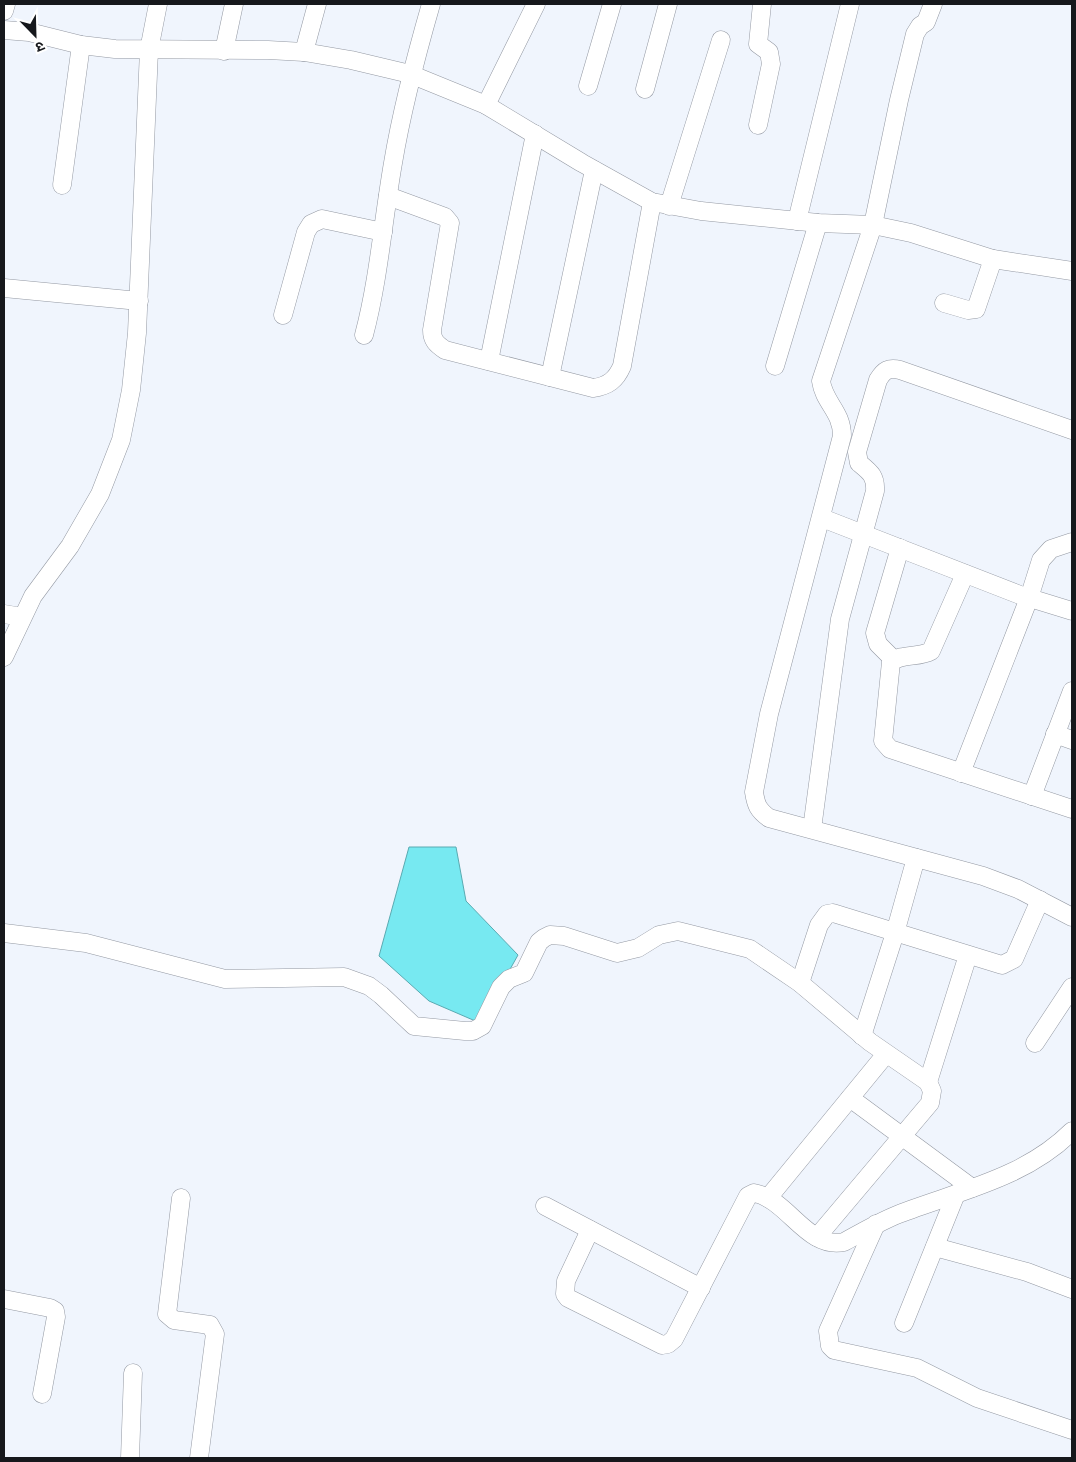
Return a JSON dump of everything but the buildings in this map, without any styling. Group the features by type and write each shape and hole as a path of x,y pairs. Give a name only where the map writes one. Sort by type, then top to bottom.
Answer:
{"street":[{"path":"4,11 6,4"},
{"path":"4,657 22,617 34,596 84,523 100,494 121,440 131,390 138,301 149,50 158,4"},
{"path":"224,50 234,4"},
{"path":"304,52 317,4"},
{"path":"364,335 375,293 388,196 410,74 431,4"},
{"path":"486,105 536,4"},
{"path":"588,86 612,4"},
{"path":"645,89 668,4"},
{"path":"758,125 771,64 768,52 758,44 762,4"},
{"path":"797,220 850,4"},
{"path":"933,4 926,22 920,26 915,34 873,225 821,381 822,389 840,418 842,436 769,714 754,792 759,811 769,818 983,876 1018,889 1072,916"},
{"path":"4,30 29,32 81,45 149,50 304,52 350,60 410,74 486,105 594,170 661,204 818,223 873,225 911,233 993,259 1071,268"},
{"path":"388,196 445,217 450,223 432,338 445,350 593,388 610,383 618,375 622,366 661,204 721,40"},
{"path":"62,185 81,45"},
{"path":"490,361 535,134"},
{"path":"550,377 594,170"},
{"path":"283,315 306,232 311,224 322,219 383,232"},
{"path":"775,366 818,223"},
{"path":"944,303 968,310 976,309 993,259"},
{"path":"4,288 138,301"},
{"path":"812,829 840,619 876,484 872,472 859,463 857,452 878,380 883,372 888,369 900,370 1072,430"},
{"path":"822,518 1029,598 1072,611"},
{"path":"961,773 1046,553 1051,549 1072,542"},
{"path":"894,660 878,644 875,633 900,548"},
{"path":"965,574 931,651 894,660 890,666 883,741 890,749 1072,809"},
{"path":"4,614 22,617"},
{"path":"1032,796 1072,691"},
{"path":"1055,734 1072,740"},
{"path":"862,1036 895,933 916,858"},
{"path":"800,983 819,925 826,914 833,913 994,963 1009,963 1014,959 1040,900"},
{"path":"4,933 86,943 225,979 344,977 369,986 414,1026 465,1031 473,1031 482,1026 505,982 524,973 539,942 550,935 564,936 617,954 638,948 659,935 678,930 750,949 800,983 886,1054 928,1082 932,1090 930,1103 817,1237"},
{"path":"928,1082 968,955"},
{"path":"1035,1043 1072,987"},
{"path":"768,1198 886,1054"},
{"path":"850,1098 901,1136 964,1191"},
{"path":"590,1230 565,1286 565,1294 568,1298 662,1345 668,1344 674,1339 748,1196 754,1193 768,1198 817,1237 827,1243 835,1244 844,1242 876,1224 1009,1176 1069,1139"},
{"path":"904,1323 935,1247 964,1191"},
{"path":"181,1198 167,1314 174,1320 210,1325 215,1334 198,1458"},
{"path":"545,1206 701,1288"},
{"path":"876,1224 828,1331 830,1346 834,1350 917,1368 977,1398 1072,1430"},
{"path":"935,1247 1027,1272 1072,1288"},
{"path":"4,1299 50,1308 55,1311 56,1317 42,1394"},
{"path":"130,1458 133,1373"}],"water":[{"path":"409,847 456,847 466,901 518,955 480,1023 429,1001 379,956"}]}
